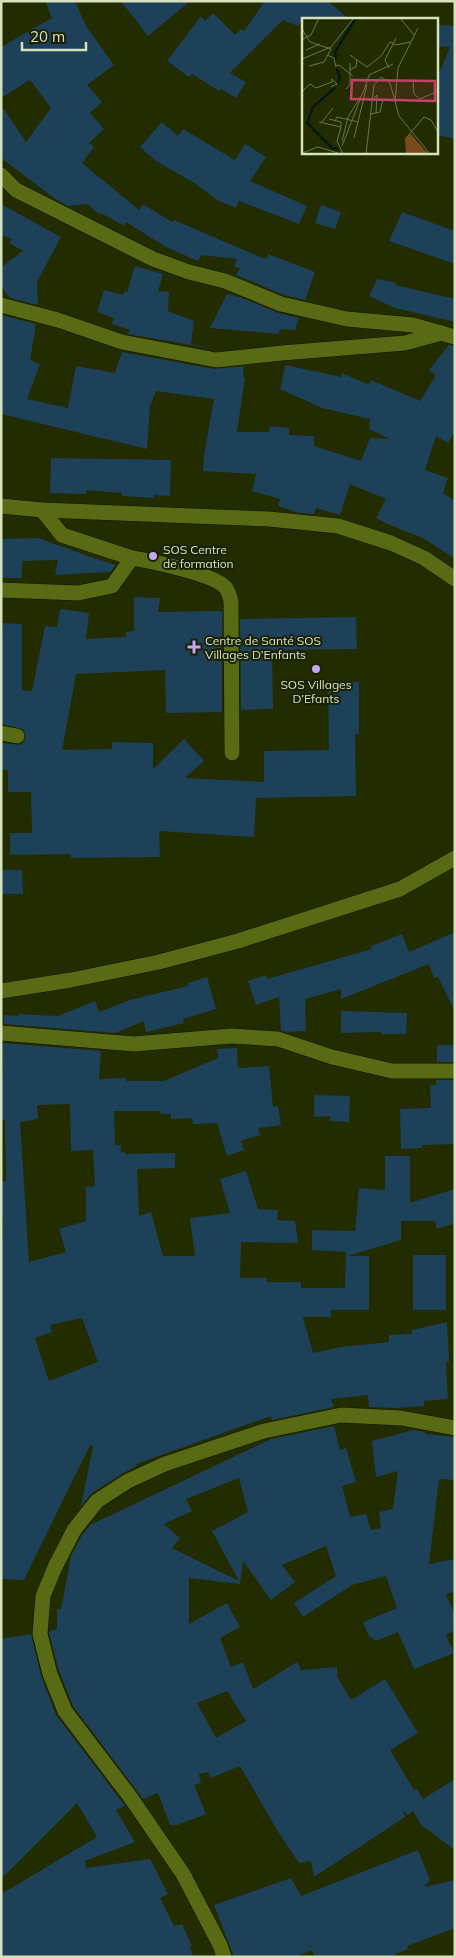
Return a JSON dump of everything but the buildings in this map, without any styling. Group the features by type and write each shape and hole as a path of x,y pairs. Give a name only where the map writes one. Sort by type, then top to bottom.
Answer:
{"street":[{"path":"1,175 9,190 153,259 189,272 226,282 281,304 347,319 414,325 448,335"},
{"path":"1,306 58,320 122,342 216,360 405,343 448,335"},
{"path":"1,506 42,510 268,519 338,526 391,543 424,558 455,578"},
{"path":"42,510 62,536 132,558 163,564 211,579 226,587 231,601 232,753"},
{"path":"1,590 78,593 112,586 132,558"},
{"path":"1,733 17,736"},
{"path":"1,991 71,980 159,962 238,941 400,889 455,858"},
{"path":"1,1033 134,1044 230,1036 278,1039 332,1057 392,1072 455,1071"},
{"path":"224,1957 220,1945 183,1874 131,1798 65,1711 50,1674 40,1634 42,1596 55,1566 74,1530 97,1501 128,1481 164,1464 264,1431 341,1415 401,1418 455,1428"}],"place":[{"name":"SOS Centre de formation","path":"153,556"},
{"name":"Centre de Santé SOS Villages D’Enfants","path":"194,647"},
{"name":"SOS Villages D’Efants","path":"316,669"}]}
